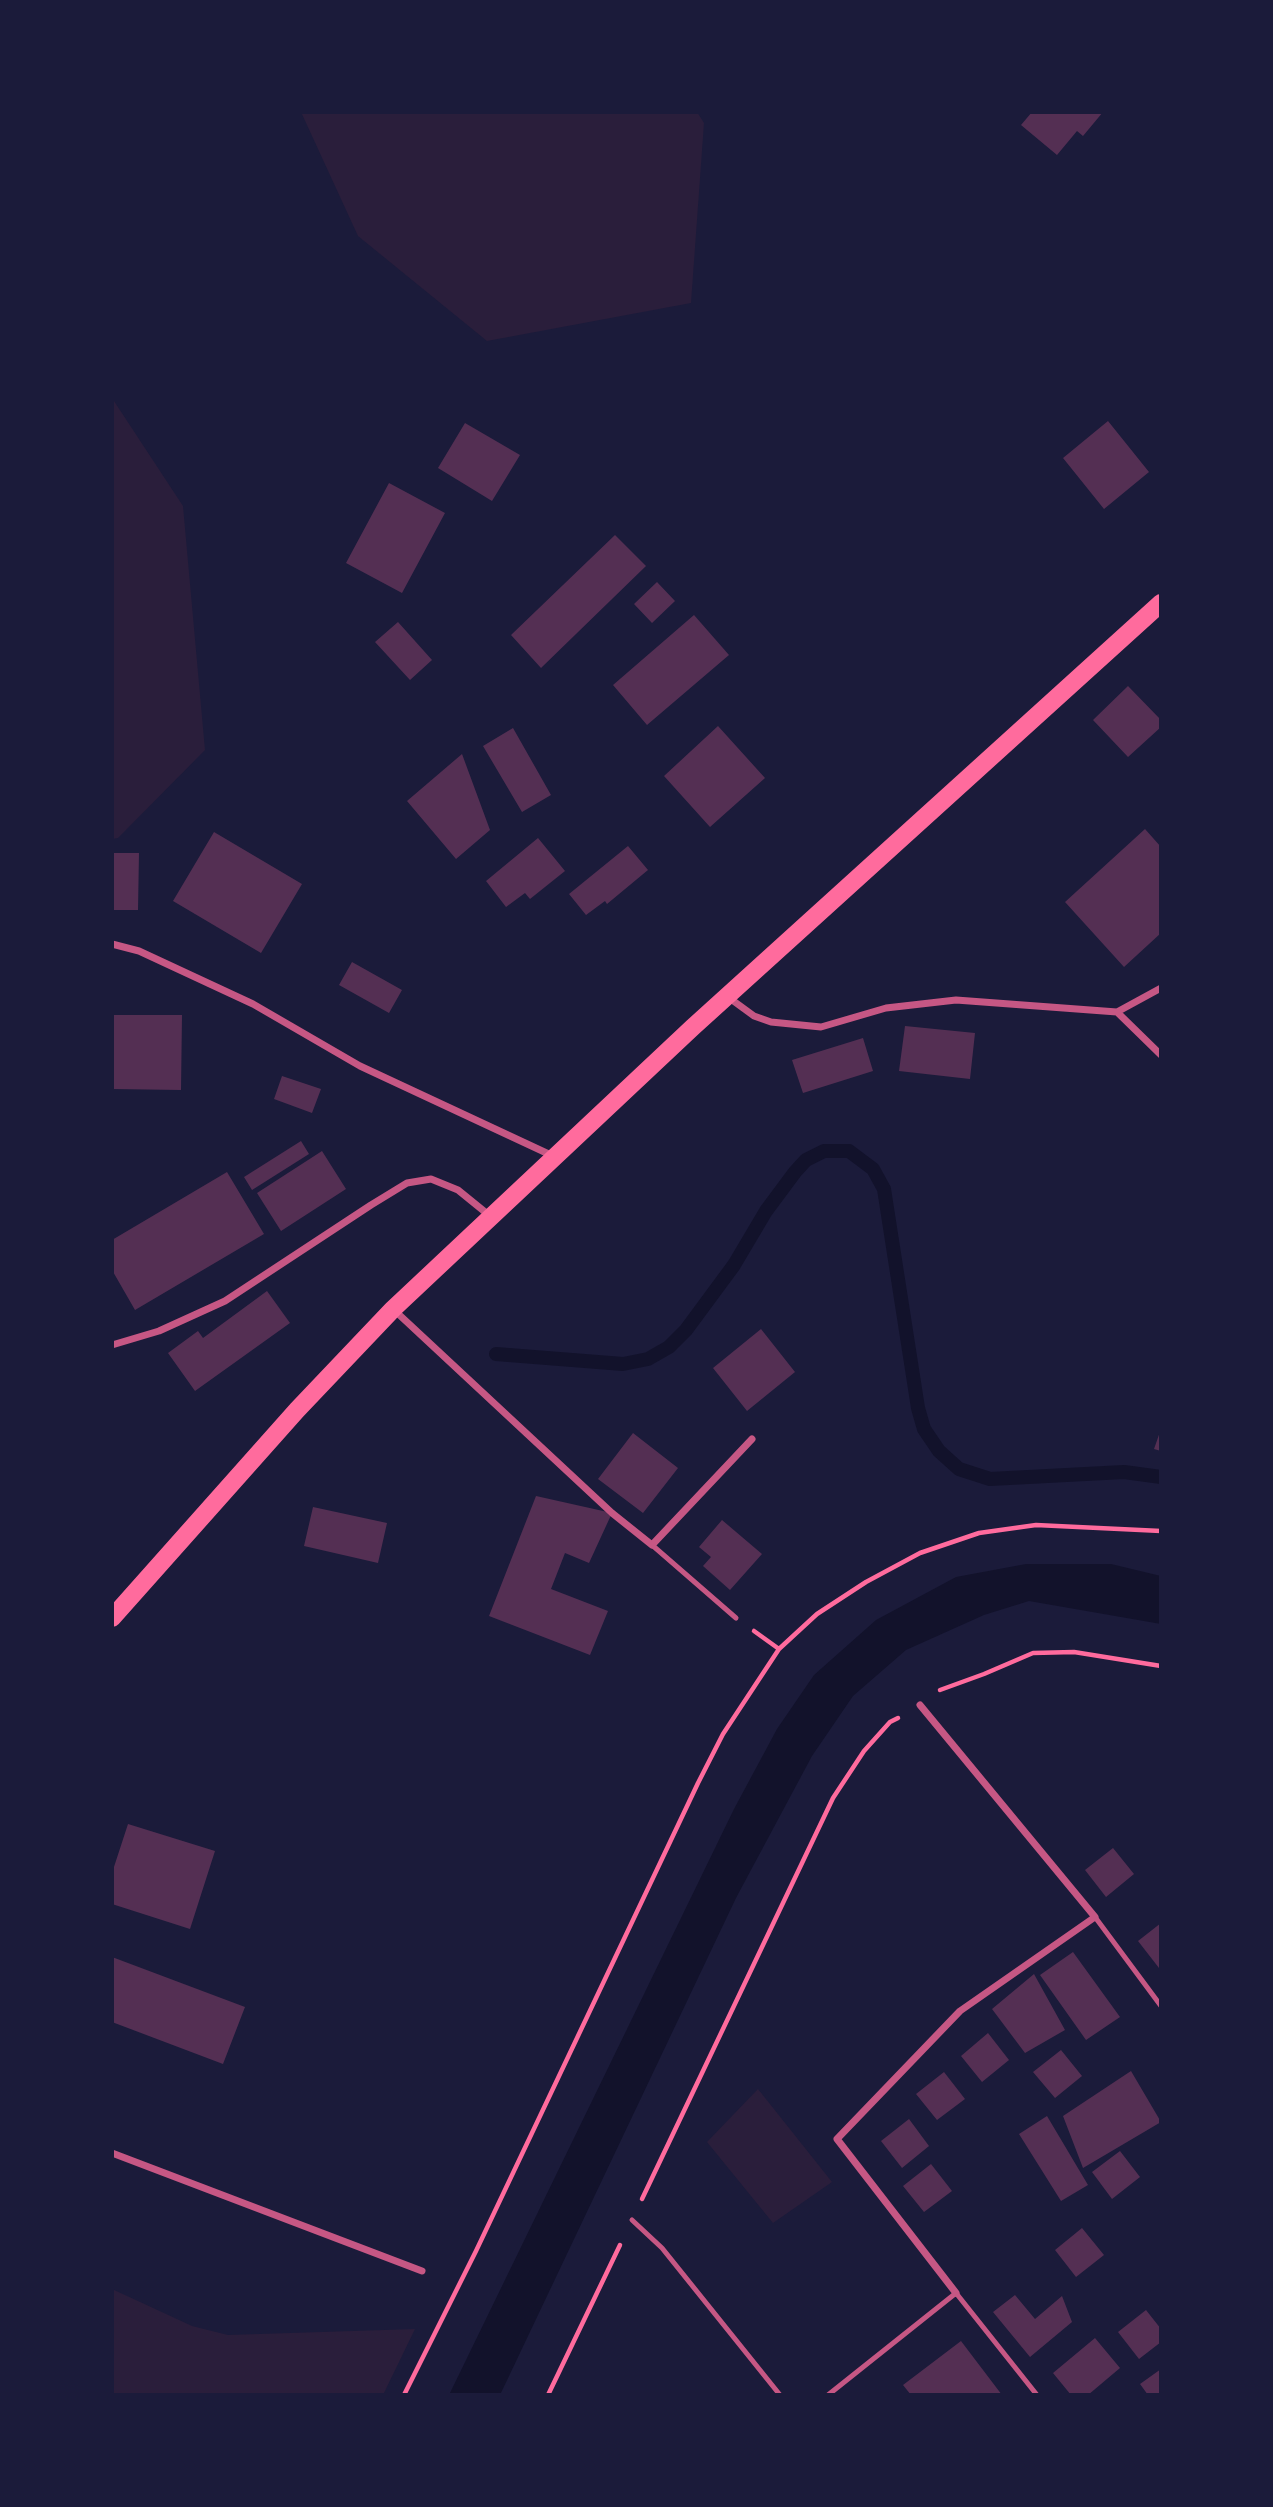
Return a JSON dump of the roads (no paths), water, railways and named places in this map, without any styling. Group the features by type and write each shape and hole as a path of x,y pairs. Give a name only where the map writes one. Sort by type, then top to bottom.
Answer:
{"main road":[{"path":"112,1618 297,1410 393,1309 728,996 1161,603"}],"street":[{"path":"112,944 139,951 253,1004 360,1066 553,1157"},
{"path":"728,996 754,1016 771,1022 821,1027 886,1008 956,1000 1117,1012 1161,988"},
{"path":"1117,1012 1161,1055"},
{"path":"112,1345 159,1331 225,1301 407,1183 431,1179 458,1190 490,1216"},
{"path":"393,1309 612,1513 652,1545 752,1439"},
{"path":"919,1705 1095,1917 960,2011 837,2139 956,2293"},
{"path":"112,2153 422,2271"}],"lane":[{"path":"652,1545 736,1619"},
{"path":"1095,1917 1159,1997 1161,2006"},
{"path":"632,2220 662,2248 780,2395"},
{"path":"828,2395 956,2293 1037,2395"}],"waterway":[{"path":"496,1354 623,1364 648,1359 669,1347 686,1330 734,1265 766,1211 806,1160 824,1151 849,1151 873,1169 884,1189 918,1408 924,1429 939,1451 959,1469 990,1479 1124,1472 1161,1477"}]}
